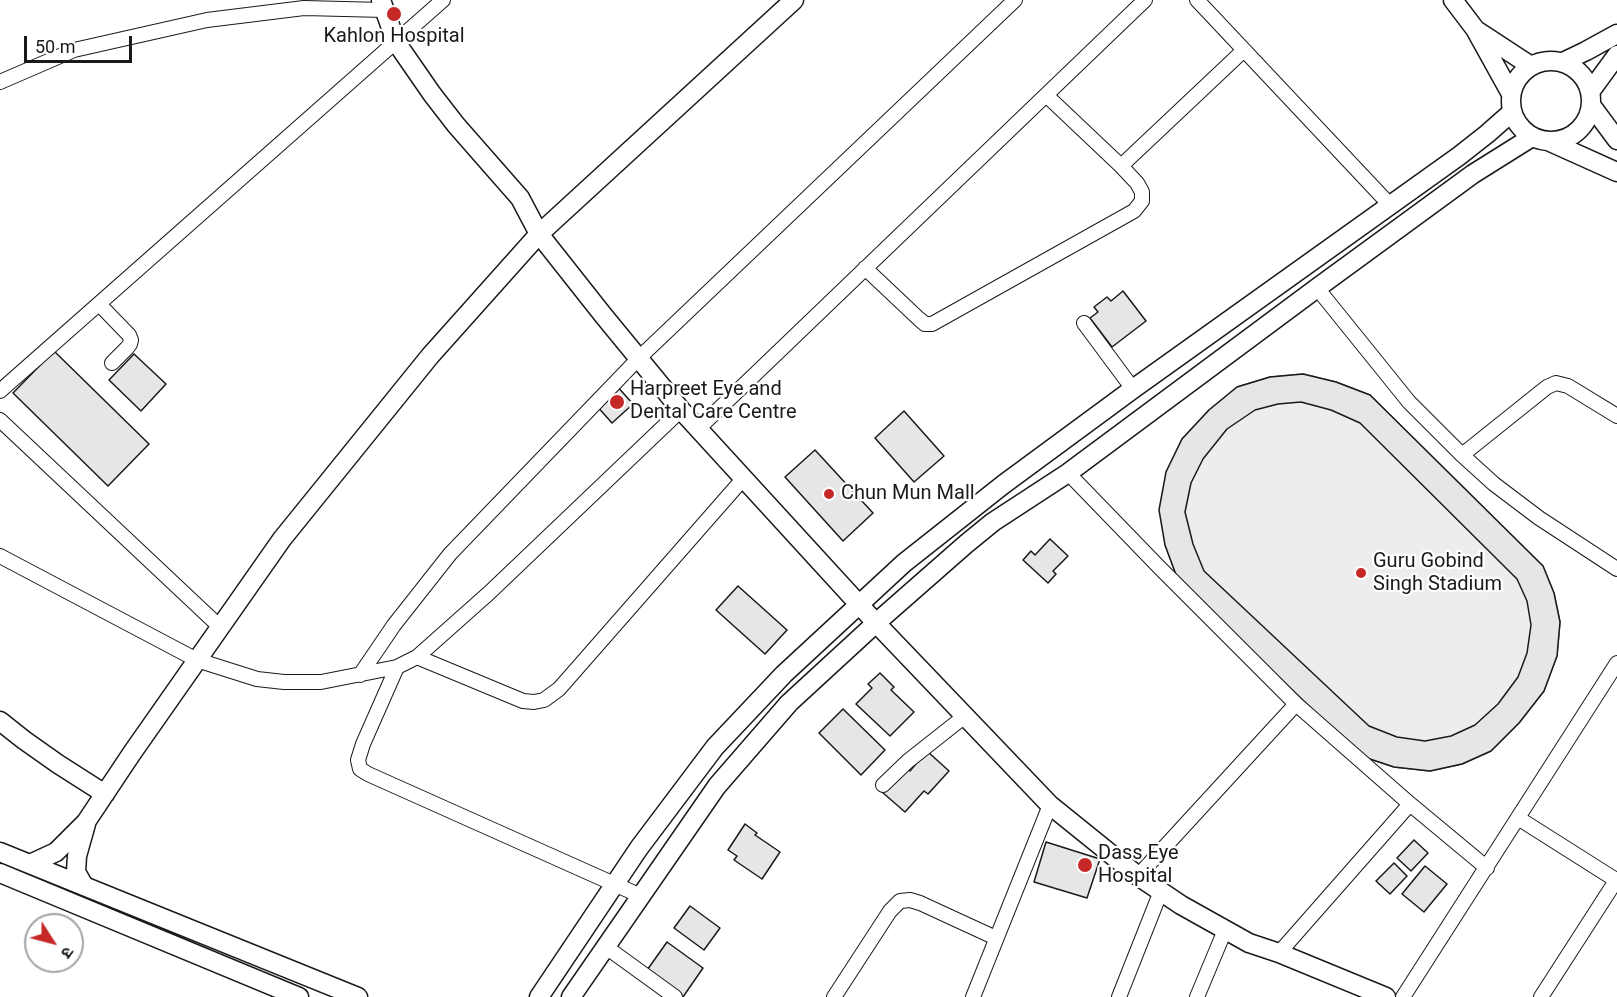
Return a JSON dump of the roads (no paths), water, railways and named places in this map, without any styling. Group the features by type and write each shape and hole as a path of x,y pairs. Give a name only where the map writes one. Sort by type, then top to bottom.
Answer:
{"street":[{"path":"0,391 443,0"},
{"path":"30,864 56,852 87,822 282,539 430,356 539,234 794,0"},
{"path":"360,675 394,625 450,554 639,358 1015,0"},
{"path":"698,429 1145,0"},
{"path":"1197,0 1390,205"},
{"path":"1453,0 1474,29 1512,103 1519,126 1540,139 1617,172"},
{"path":"0,82 74,50 207,21 304,8 383,5 396,42 456,125 520,198 539,234 681,410 876,623 1050,805 1138,876 1181,905 1249,943 1386,997"},
{"path":"1474,29 1531,66"},
{"path":"1563,62 1617,34"},
{"path":"1121,165 1244,50"},
{"path":"571,997 717,786 789,703 876,623 993,522 1068,472 1473,174 1540,139 1564,139 1580,129 1588,117 1591,98 1617,55"},
{"path":"539,997 639,848 715,747 784,674 904,563 1004,484 1133,389 1487,134 1512,103 1514,85 1520,75 1531,66 1540,62 1563,62 1578,71 1584,78 1591,98 1617,140"},
{"path":"865,268 919,319 925,324 932,324 1134,211 1142,201 1142,192 1137,183 1121,165 1046,95"},
{"path":"1348,235 1365,253"},
{"path":"1317,288 1409,402 1462,455 1494,484 1530,511 1617,569"},
{"path":"99,304 129,335 131,340 127,348 112,363"},
{"path":"1084,323 1133,389"},
{"path":"1462,455 1547,387 1556,383 1568,386 1617,416"},
{"path":"0,556 197,660 256,679 284,682 321,681 398,667 417,657 489,593 681,410"},
{"path":"0,420 220,627"},
{"path":"1068,472 1296,704 1486,868"},
{"path":"417,657 523,701 544,700 559,689 743,479"},
{"path":"1403,997 1617,663"},
{"path":"398,667 363,744 358,760 360,769 641,896"},
{"path":"1138,876 1296,704"},
{"path":"883,785 965,716"},
{"path":"0,721 50,758 105,794"},
{"path":"1279,953 1410,804"},
{"path":"973,997 1050,805"},
{"path":"1518,818 1615,886 1541,997"},
{"path":"84,886 76,872 77,856 87,822"},
{"path":"0,852 358,997"},
{"path":"0,873 299,997"},
{"path":"1119,997 1161,891"},
{"path":"834,997 890,911 900,901 910,900 920,903 996,938"},
{"path":"1197,997 1225,930"},
{"path":"606,947 675,997"}],"place":[{"name":"Kahlon Hospital","path":"394,14"},
{"name":"Harpreet Eye and Dental Care Centre","path":"617,402"},
{"name":"Chun Mun Mall","path":"829,494"},
{"name":"Guru Gobind Singh Stadium","path":"1361,573"},
{"name":"Dass Eye Hospital","path":"1085,865"}]}
